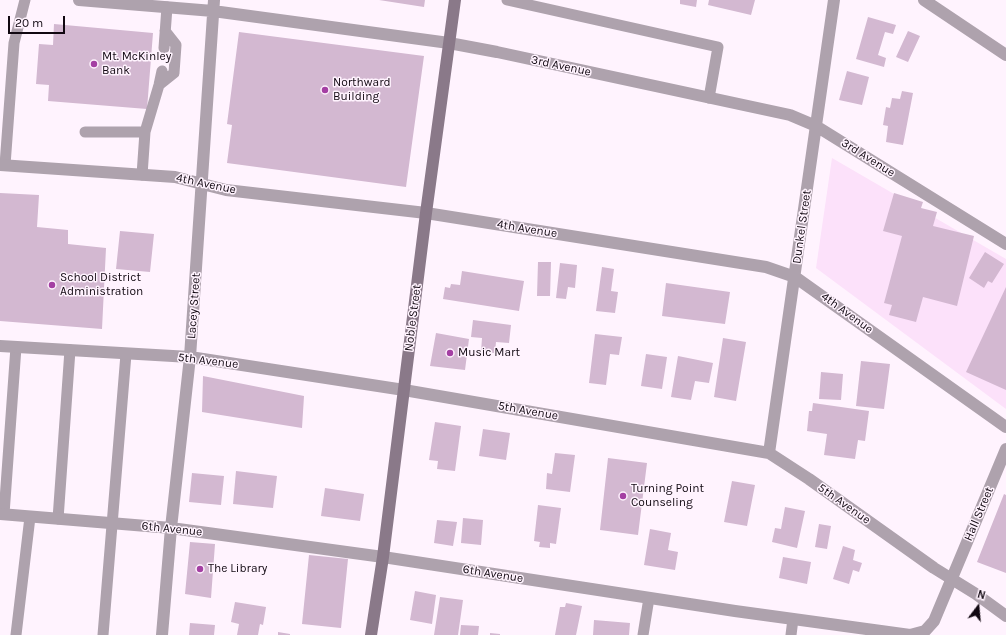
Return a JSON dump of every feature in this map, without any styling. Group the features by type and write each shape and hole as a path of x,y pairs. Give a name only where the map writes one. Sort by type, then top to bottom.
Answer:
{"street":[{"name":"3rd Avenue","path":"84,0 167,7 213,5 449,43 790,115 816,126 1006,244"},
{"name":"Noble Street","path":"371,635 383,557 426,213 455,0"},
{"name":"Dunkel Street","path":"769,453 834,0"},
{"path":"924,0 1006,55"},
{"name":"Lacey Street","path":"162,635 170,528 190,357 213,5"},
{"name":"4th Avenue","path":"3,165 175,177 226,190 426,213 766,267 795,277 1006,427"},
{"name":"5th Avenue","path":"0,346 190,357 404,390 769,453 809,479 934,568 1006,616"},
{"name":"Hall Street","path":"952,579 1006,449"},
{"name":"6th Avenue","path":"2,514 170,528 383,557 649,598 910,635 925,631 934,622 952,579"}],"lane":[{"path":"3,165 14,43 25,0"},
{"path":"507,0 718,47 709,98"},
{"path":"164,48 167,7"},
{"path":"159,85 174,73 176,44 165,31"},
{"path":"142,175 145,132 162,71"},
{"path":"85,132 145,132"},
{"path":"2,514 16,347"},
{"path":"58,519 70,350"},
{"path":"102,635 113,523 126,354"},
{"path":"16,635 30,516"},
{"path":"643,635 649,598"},
{"path":"791,635 793,619"}],"shaded area":[{"path":"832,158 1006,259 1006,409 816,268"}],"building":[{"path":"379,0 425,0 424,7"},
{"path":"680,0 697,0 696,7 680,4"},
{"path":"709,0 755,0 751,15 708,5"},
{"path":"868,17 896,25 893,34 885,32 878,55 886,58 884,67 856,59"},
{"name":"Mt. McKinley Bank","path":"54,24 153,33 147,109 48,101 49,85 36,84 39,44 53,45"},
{"path":"908,31 920,36 908,62 896,57"},
{"name":"Northward Building","path":"239,32 424,56 406,187 227,163 232,125 227,124"},
{"path":"847,71 869,77 862,105 839,100"},
{"path":"902,91 913,93 903,145 886,142 888,126 883,125 886,107 890,108 892,98 900,99"},
{"name":"School District Administration","path":"0,193 39,195 37,227 68,230 68,244 106,248 102,329 0,321"},
{"path":"894,193 923,202 921,208 937,212 933,226 974,236 957,306 923,297 916,322 889,315 892,305 884,303 902,236 883,231"},
{"path":"120,231 154,234 150,272 116,269"},
{"path":"985,252 1004,264 992,283 988,281 984,288 969,278"},
{"path":"538,262 551,262 550,296 537,296"},
{"path":"560,263 577,265 575,288 568,287 566,299 556,298"},
{"path":"602,267 614,269 611,291 618,292 615,313 596,311"},
{"path":"462,271 524,281 519,311 443,299 445,287 450,288 451,284 460,285"},
{"path":"666,283 730,292 725,324 662,316"},
{"path":"1006,287 1006,390 966,372"},
{"path":"473,320 511,325 509,343 496,342 495,353 481,352 482,338 471,337"},
{"name":"Music Mart","path":"436,333 469,339 465,370 430,366"},
{"path":"595,334 622,337 619,355 610,354 606,385 589,383"},
{"path":"723,338 746,342 736,401 714,397"},
{"path":"646,354 667,357 662,389 641,386"},
{"path":"678,356 713,363 709,383 695,381 691,400 671,397"},
{"path":"861,361 890,364 884,409 856,406"},
{"path":"821,372 843,374 841,400 819,399"},
{"path":"203,376 304,396 302,428 202,412"},
{"path":"813,403 869,411 865,441 858,440 855,459 824,455 827,434 807,431 809,411 812,411"},
{"path":"435,422 461,426 455,471 437,469 438,461 429,460"},
{"path":"483,429 510,433 506,460 479,456"},
{"path":"555,453 575,455 570,492 546,489 547,473 552,474"},
{"name":"Turning Point Counseling","path":"608,458 647,463 638,535 600,530"},
{"path":"236,471 277,476 273,508 233,504"},
{"path":"192,473 224,476 221,505 189,502"},
{"path":"732,481 755,485 747,526 724,522"},
{"path":"325,488 364,494 360,521 321,516"},
{"path":"1004,494 1006,495 1006,573 977,562"},
{"path":"538,505 561,508 556,544 550,543 550,548 539,547 540,542 534,541"},
{"path":"785,507 805,511 797,548 772,542 775,528 781,529"},
{"path":"463,518 483,520 481,545 461,543"},
{"path":"437,520 457,522 453,546 434,543"},
{"path":"819,524 831,526 827,549 815,547"},
{"path":"650,529 671,533 668,550 678,552 675,570 644,565"},
{"name":"The Library","path":"190,542 215,544 211,598 185,594"},
{"path":"843,546 855,550 853,560 862,563 859,572 853,570 849,584 833,579"},
{"path":"309,555 348,559 341,628 302,624"},
{"path":"783,557 811,562 807,584 779,578"},
{"path":"415,591 436,595 432,624 410,620"},
{"path":"440,597 463,600 458,635 434,635"},
{"path":"235,602 266,607 263,625 260,624 258,635 237,635 239,624 231,622"},
{"path":"566,603 582,606 576,635 555,635 560,607 565,607"},
{"path":"594,620 630,623 629,635 593,635"},
{"path":"190,623 215,625 214,635 189,635"},
{"path":"461,625 479,626 478,635 460,635"},
{"path":"278,632 290,634 290,635 278,635"},
{"path":"490,633 500,634 500,635 490,635"}],"place":[{"name":"Mt. McKinley Bank","path":"94,64"},
{"name":"Northward Building","path":"325,90"},
{"name":"School District Administration","path":"52,285"},
{"name":"Music Mart","path":"450,353"},
{"name":"Turning Point Counseling","path":"623,496"},
{"name":"The Library","path":"200,569"}]}
